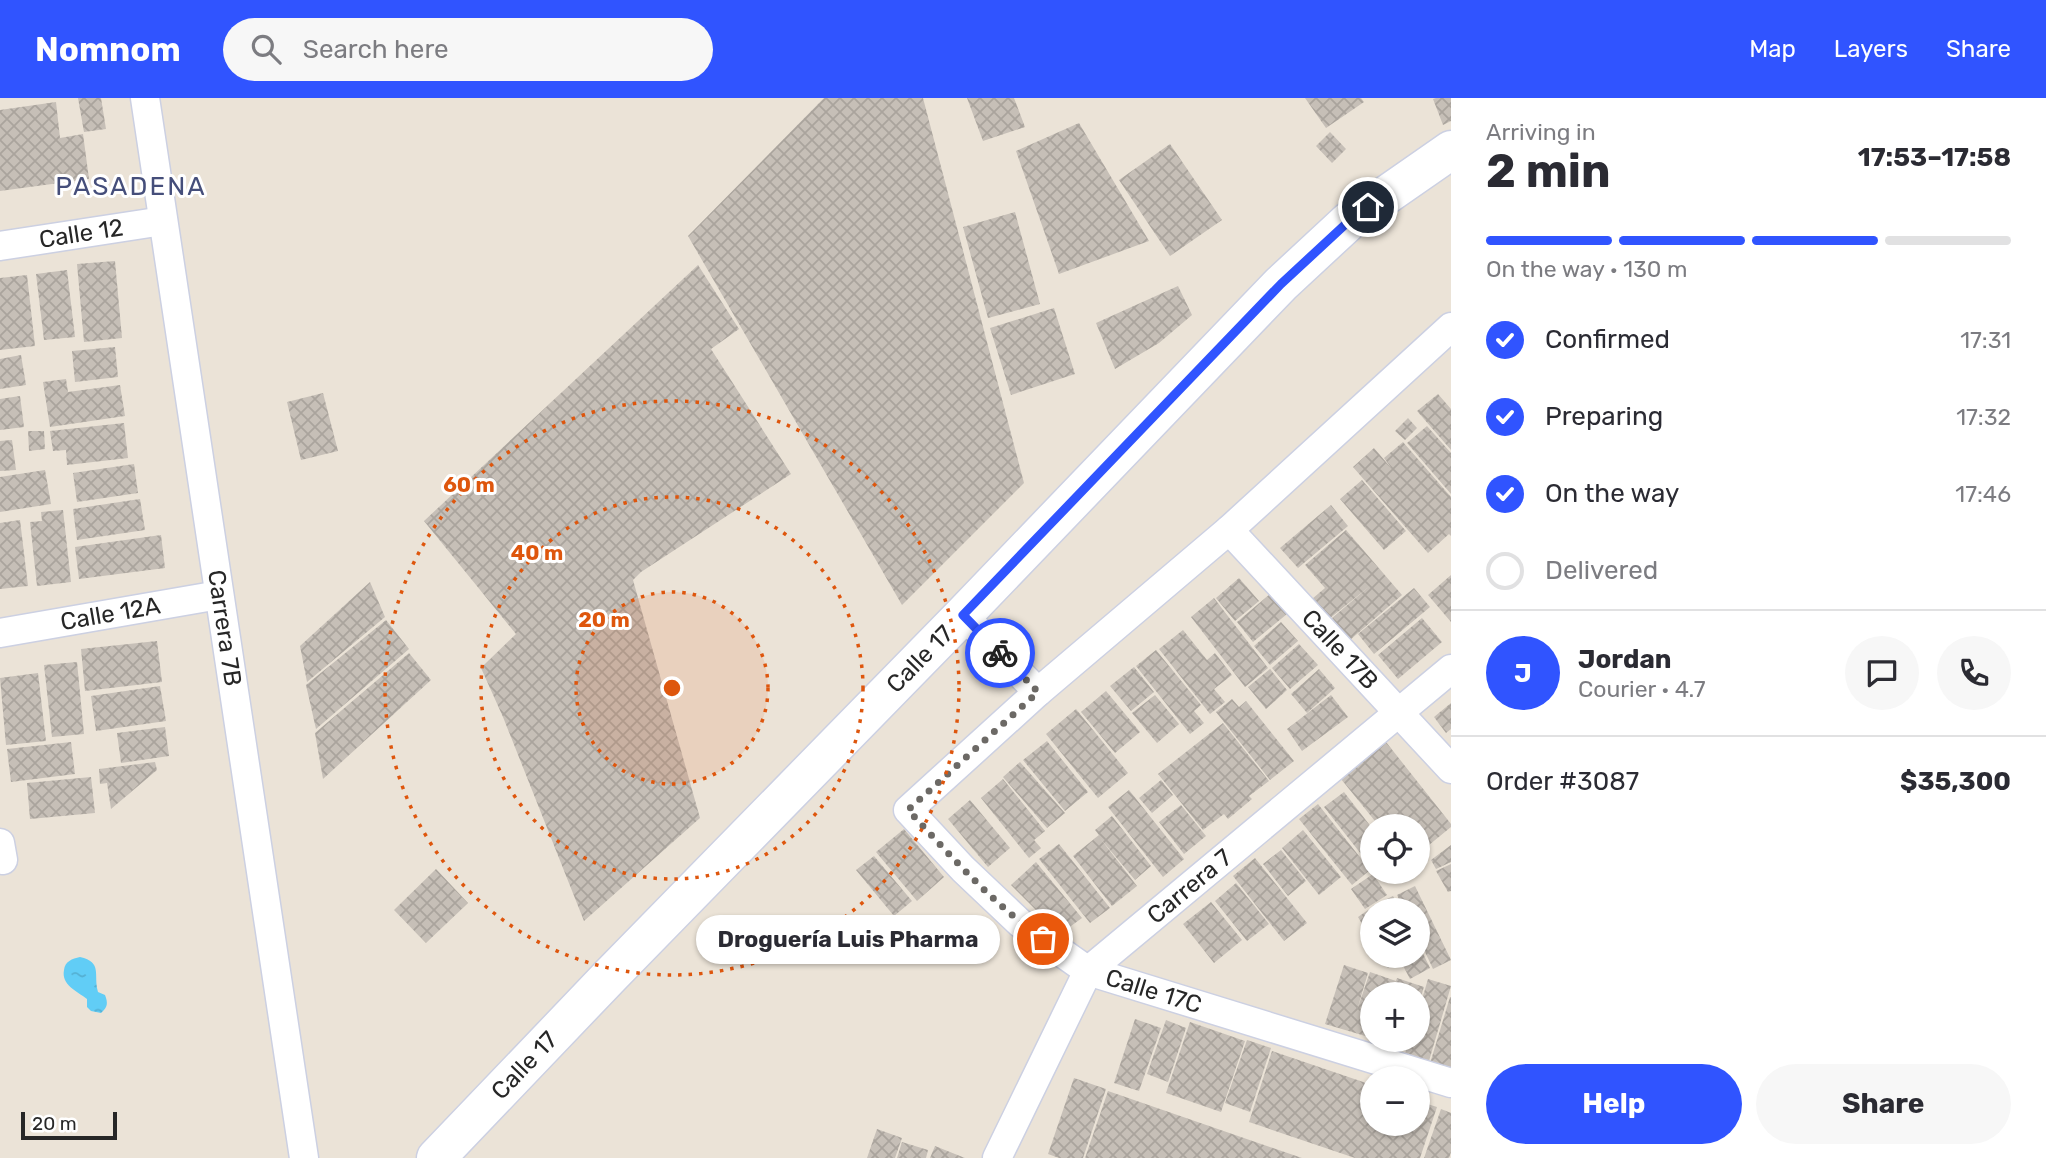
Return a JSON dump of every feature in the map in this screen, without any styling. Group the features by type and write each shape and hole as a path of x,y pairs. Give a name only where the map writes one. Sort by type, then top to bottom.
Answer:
{"main road":[{"name":"Calle 17","path":"436,1158 1281,284 1349,221 1451,150"}],"street":[{"name":"Carrera 7B","path":"145,98 304,1158"},
{"name":"Calle 12","path":"0,246 163,221"},
{"path":"963,615 1038,692 1229,530 1451,327"},
{"name":"Calle 17B","path":"1229,530 1451,769"},
{"name":"Calle 12A","path":"0,632 219,594"},
{"name":"Carrera 7","path":"997,1158 1088,971 1451,669"},
{"name":"Calle 17C","path":"1038,692 908,810 963,869 1020,923 1088,971 1451,1083"}],"water":[{"path":"80,957 92,962 96,970 98,992 105,995 107,1000 101,1013 91,1011 87,1007 87,999 65,980 67,962"}],"building":[{"path":"78,98 101,98 106,129 84,132"},
{"path":"824,98 923,98 1024,483 902,605 688,236"},
{"path":"967,98 1014,98 1025,127 983,141"},
{"path":"1305,98 1361,98 1364,102 1326,128"},
{"path":"1451,98 1451,121 1443,125 1433,99"},
{"path":"56,102 60,138 83,134 89,179 0,191 0,110"},
{"path":"1079,123 1149,241 1059,274 1016,151"},
{"path":"1330,132 1346,149 1332,163 1316,146"},
{"path":"1170,144 1222,220 1170,256 1119,180"},
{"path":"1015,212 1040,304 988,318 963,227"},
{"path":"115,261 122,338 84,342 77,264"},
{"path":"698,265 739,329 711,349 791,474 641,572 633,580 700,818 584,921 481,668 516,634 424,521"},
{"path":"67,270 75,337 44,340 36,274"},
{"path":"27,275 35,346 0,350 0,278"},
{"path":"1178,286 1192,315 1159,343 1115,369 1096,323"},
{"path":"1054,308 1075,374 1011,395 990,328"},
{"path":"115,347 118,377 75,382 72,351"},
{"path":"21,355 26,385 0,389 0,359"},
{"path":"66,379 68,392 120,385 125,416 50,427 43,382"},
{"path":"323,393 338,451 301,460 287,402"},
{"path":"1438,394 1451,409 1451,450 1417,411"},
{"path":"20,396 24,427 0,430 0,399"},
{"path":"1408,418 1417,428 1405,440 1395,431"},
{"path":"124,423 128,458 67,465 66,450 53,451 50,431"},
{"path":"1427,426 1451,453 1451,494 1407,443"},
{"path":"28,431 44,431 45,449 29,451"},
{"path":"12,440 16,470 0,471 0,441"},
{"path":"1403,442 1451,497 1451,536 1449,534 1428,553 1353,467 1374,448 1392,469 1384,458"},
{"path":"134,464 138,493 77,502 73,473"},
{"path":"45,470 51,504 0,512 0,477"},
{"path":"1362,480 1406,531 1384,550 1340,499"},
{"path":"140,499 145,530 77,540 73,509"},
{"path":"1331,505 1348,526 1298,568 1280,548"},
{"path":"63,510 71,582 37,586 30,522 42,521 41,512"},
{"path":"20,520 28,586 0,589 0,523"},
{"path":"1346,530 1402,595 1350,640 1332,618 1371,585 1329,619 1312,599 1325,588 1305,565"},
{"path":"161,535 165,568 79,579 75,547"},
{"path":"1451,575 1451,622 1428,595"},
{"path":"1239,578 1259,601 1235,621 1216,598"},
{"path":"370,582 385,617 307,682 300,646"},
{"path":"1414,588 1430,607 1374,654 1358,634"},
{"path":"1270,594 1287,614 1253,642 1237,622"},
{"path":"1214,598 1268,668 1245,687 1191,617"},
{"path":"1422,618 1442,642 1398,679 1378,655"},
{"path":"386,620 409,649 316,729 306,685"},
{"path":"1281,622 1298,641 1270,665 1254,646"},
{"path":"1183,630 1207,660 1215,653 1232,675 1214,689 1225,702 1210,714 1159,649"},
{"path":"157,641 162,682 85,691 81,649"},
{"path":"1299,644 1318,665 1290,689 1272,668"},
{"path":"1156,650 1201,705 1194,711 1204,723 1190,734 1136,666"},
{"path":"409,653 431,680 323,779 315,733"},
{"path":"77,662 84,734 52,737 44,665"},
{"path":"1134,667 1154,692 1131,711 1110,686"},
{"path":"1270,669 1287,690 1266,709 1248,687"},
{"path":"1319,669 1335,688 1307,713 1291,694"},
{"path":"38,673 46,741 6,745 0,678"},
{"path":"160,686 166,721 96,731 91,696"},
{"path":"1106,691 1140,732 1115,753 1081,712"},
{"path":"1155,695 1179,724 1157,743 1132,713"},
{"path":"1331,695 1348,717 1302,751 1287,729"},
{"path":"1232,699 1239,707 1246,701 1294,761 1270,780 1216,712"},
{"path":"1451,703 1451,729 1446,733 1434,717"},
{"path":"1076,709 1128,773 1098,798 1046,734"},
{"path":"1223,723 1269,781 1249,796 1252,799 1228,819 1224,814 1203,830 1158,774"},
{"path":"165,727 169,756 121,763 117,733"},
{"path":"1047,741 1088,792 1065,811 1023,760"},
{"path":"71,742 75,774 11,782 7,749"},
{"path":"1386,742 1451,827 1430,844 1430,814 1369,814 1341,779"},
{"path":"155,762 157,770 111,809 107,783 100,784 99,769"},
{"path":"1020,762 1065,813 1047,828 1003,777"},
{"path":"91,777 95,813 30,819 27,783"},
{"path":"1003,779 1045,831 1034,840 1041,848 1029,858 981,798"},
{"path":"1161,780 1173,795 1152,813 1139,798"},
{"path":"1129,790 1184,859 1163,877 1108,807"},
{"path":"1344,792 1361,814 1360,853 1324,807"},
{"path":"970,800 1010,848 988,867 948,819"},
{"path":"1318,804 1360,857 1360,878 1352,885 1299,819"},
{"path":"1181,805 1206,836 1184,854 1159,822"},
{"path":"1112,816 1151,866 1135,880 1100,838 1137,886 1112,906 1073,856 1099,835 1095,830"},
{"path":"904,829 944,877 917,901 876,852"},
{"path":"1303,830 1341,877 1319,895 1282,848"},
{"path":"1059,844 1110,908 1090,923 1039,859"},
{"path":"1451,845 1451,862 1436,869 1431,860"},
{"path":"1281,850 1306,881 1288,896 1263,864"},
{"path":"874,856 912,901 894,916 856,870"},
{"path":"1255,858 1307,923 1284,941 1233,876"},
{"path":"1036,862 1082,918 1060,934 1011,885"},
{"path":"1451,864 1451,891 1448,892 1436,871"},
{"path":"436,869 468,903 426,943 394,910"},
{"path":"1236,883 1269,924 1247,941 1215,901"},
{"path":"1360,883 1380,884 1387,895 1382,898 1360,898 1360,902 1351,889"},
{"path":"1415,886 1421,898 1398,898 1397,895"},
{"path":"1211,902 1242,940 1214,963 1183,924"},
{"path":"1430,917 1451,960 1433,969 1430,963"},
{"path":"1344,965 1368,973 1365,982 1360,982 1357,1010 1360,1001 1360,1034 1325,1024"},
{"path":"1404,968 1430,968 1410,979"},
{"path":"1370,972 1396,981 1397,978 1409,982 1367,982"},
{"path":"1428,979 1451,986 1429,1061 1405,1054 1430,1052 1430,982 1427,982"},
{"path":"1451,997 1451,1077 1430,1071"},
{"path":"1135,1019 1161,1028 1139,1091 1114,1083"},
{"path":"1166,1020 1186,1028 1168,1082 1147,1074"},
{"path":"1190,1022 1245,1041 1221,1112 1166,1093"},
{"path":"1247,1040 1271,1048 1250,1112 1225,1103"},
{"path":"1272,1051 1360,1081 1360,1136 1427,1136 1420,1158 1355,1158 1249,1122"},
{"path":"1074,1078 1106,1089 1083,1158 1059,1158 1048,1154"},
{"path":"1108,1091 1302,1158 1085,1158"},
{"path":"1430,1105 1437,1107 1430,1128"},
{"path":"1441,1109 1451,1113 1449,1158 1424,1158"},
{"path":"877,1129 902,1138 895,1158 867,1158"},
{"path":"902,1142 928,1150 926,1158 897,1158"},
{"path":"935,1146 965,1158 930,1158"}],"way so far":[{"path":"1000,653 1038,692 908,810 963,869 1020,923 1043,939"}],"place":[{"name":"Droguería Luis Pharma","path":"1043,939"}],"district":[{"name":"PASADENA","path":"131,186"}],"route":[{"path":"1000,653 963,615 1281,284 1349,221 1368,207"}]}
